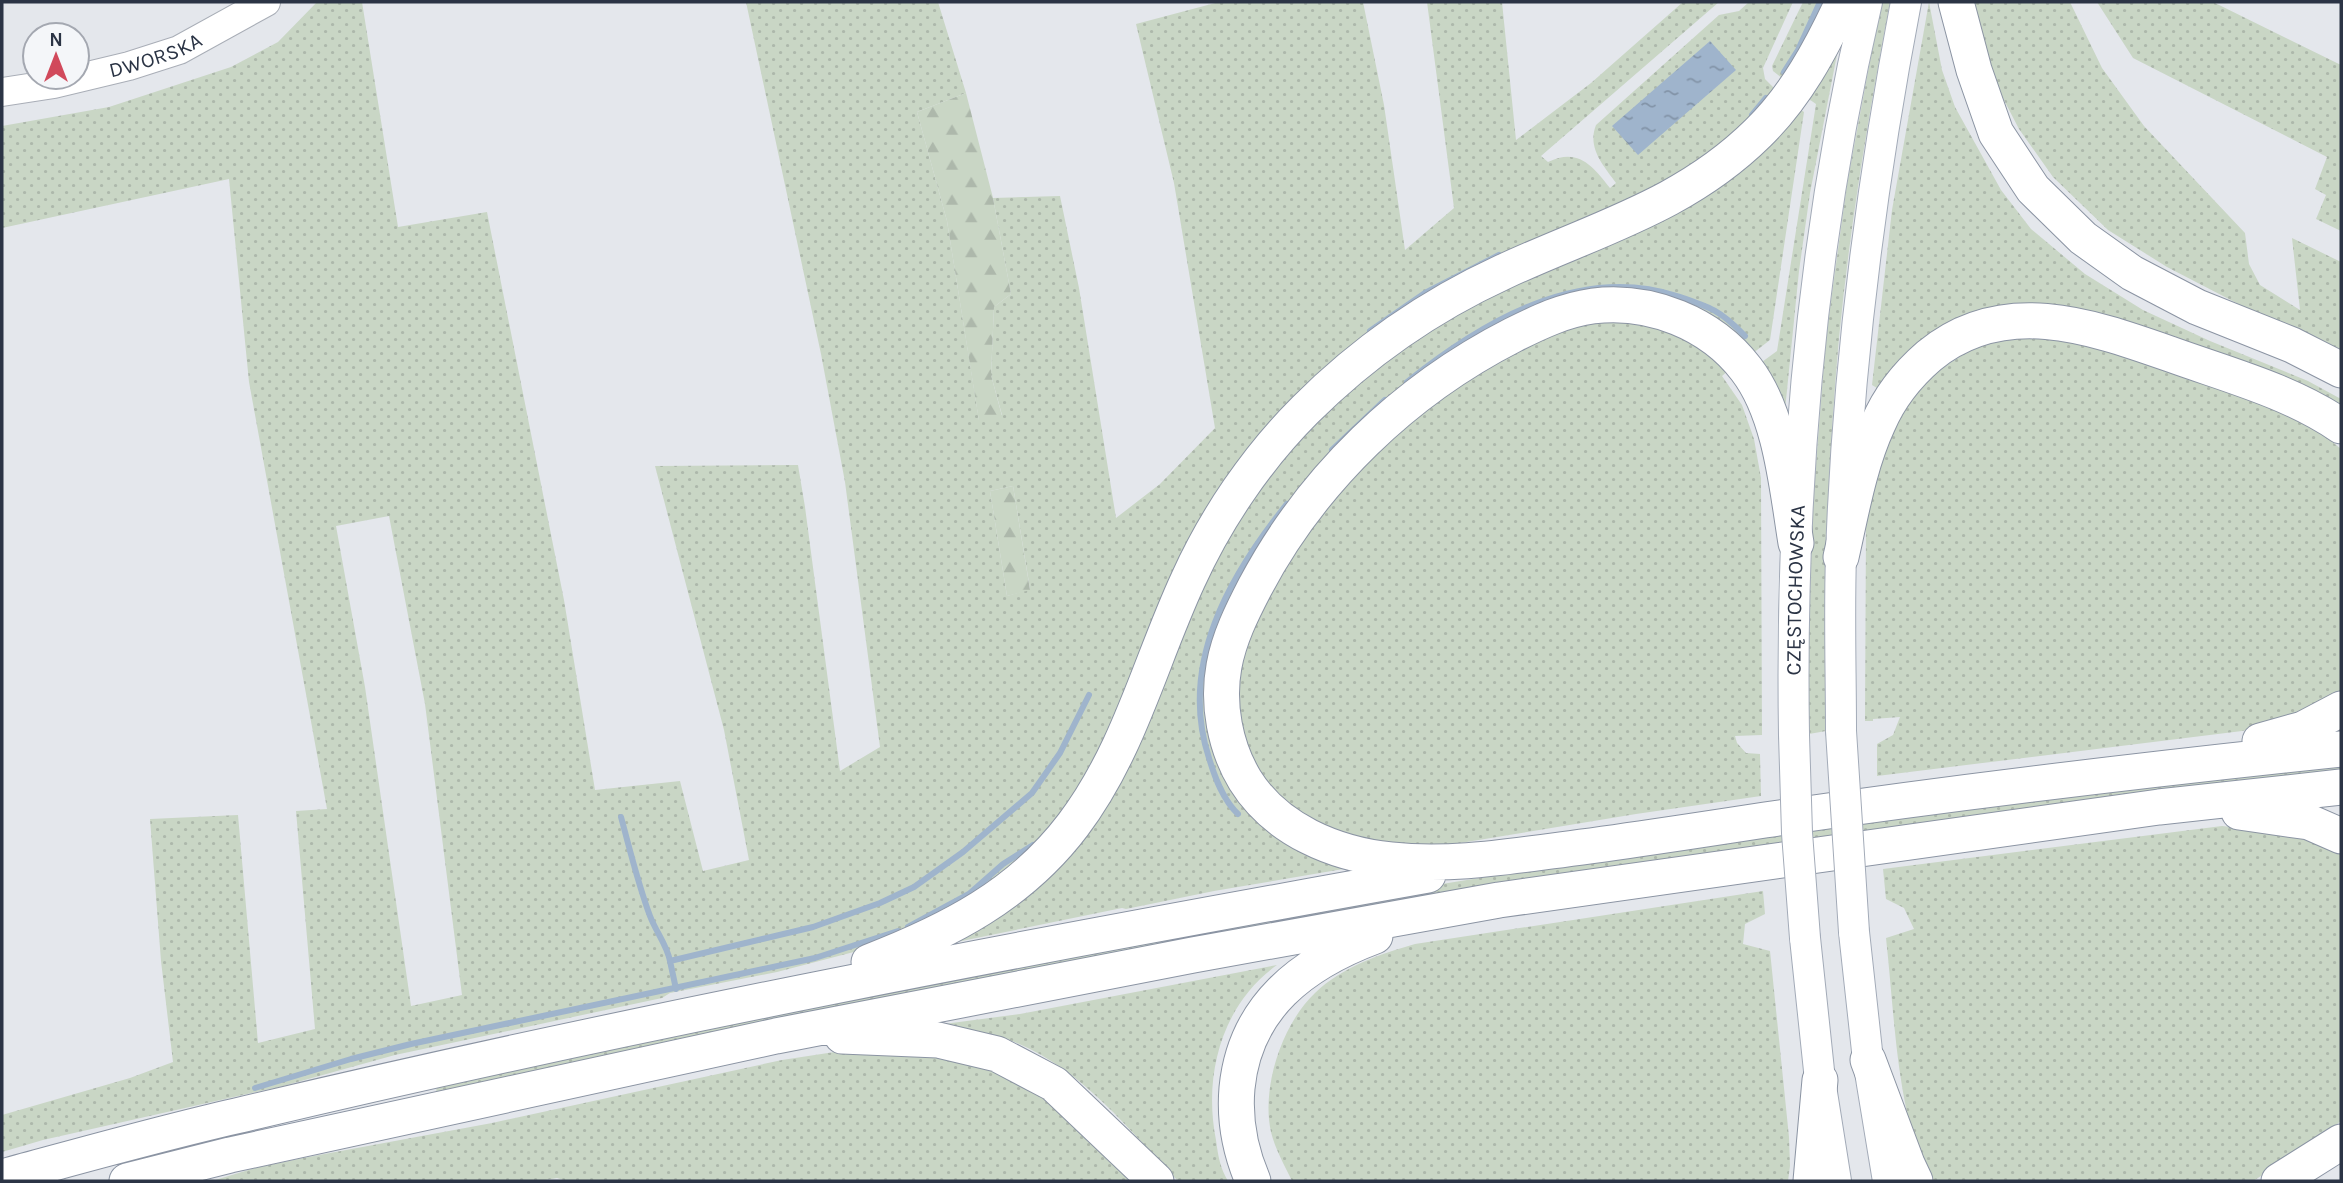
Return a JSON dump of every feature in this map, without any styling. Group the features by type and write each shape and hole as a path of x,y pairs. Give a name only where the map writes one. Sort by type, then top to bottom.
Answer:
{"highway":[{"path":"782,997 909,947 947,929 986,907 1049,853 1072,827 1115,758 1189,577 1213,532 1264,457 1304,411 1359,361 1399,330 1452,297 1523,263 1647,211 1698,183 1760,131 1791,94 1820,49 1843,2"},
{"path":"1956,2 1974,70 1996,133 2034,189 2083,238 2132,273 2197,307 2292,345 2341,370"},
{"path":"1796,543 1786,482 1769,415 1754,381 1729,350 1690,323 1644,307 1593,306 1546,319 1465,361 1393,416 1365,441 1315,497 1284,538 1256,584 1233,633 1224,660 1222,710 1230,744 1245,779 1258,797 1289,825 1309,837 1334,848 1392,860 1452,862 1576,848 1914,799 2141,770 2341,749"},
{"path":"1841,557 1868,450 1877,424 1890,400 1905,380 1940,347 1962,334 1983,327 2010,321 2034,320 2093,329 2282,394 2327,416 2341,426"},
{"path":"2141,770 2274,738 2303,729 2341,709"},
{"path":"128,1181 306,1138 776,1036 1179,957 1499,901 2159,807 2341,787"},
{"path":"2159,807 2280,817 2309,822 2341,836"},
{"path":"2,1177 234,1116 782,997 1015,950 1576,848"},
{"path":"1253,1181 1243,1158 1237,1130 1239,1071 1246,1044 1256,1023 1272,1002 1302,974 1348,947 1379,935 1499,901"},
{"path":"776,1036 937,1040 997,1054 1054,1084 1156,1181"},
{"path":"1868,1060 1906,1164 1915,1181"},
{"path":"1811,1181 1820,1080"},
{"path":"2279,1181 2341,1142"}],"main road":[{"name":"CZĘSTOCHOWSKA","path":"1836,1181 1820,1080 1805,938 1797,833 1793,638 1796,543 1810,351 1834,172 1867,2"},
{"name":"CZĘSTOCHOWSKA","path":"1888,1181 1868,1060 1854,932 1841,731 1841,557 1849,418 1866,239 1906,2"}],"street":[{"name":"DWORSKA","path":"2,92 54,84 129,66 179,50 266,2"}],"green space":[{"path":"317,2 362,2 398,227 487,212 564,600 595,790 680,781 703,871 749,860 724,730 655,466 798,465 840,771 880,747 845,482 821,354 746,2 938,2 966,93 917,112 947,221 979,420 1002,415 991,375 994,307 1011,294 993,198 1060,196 1079,288 1116,518 1160,484 1215,428 1174,183 1136,24 1219,2 1363,2 1384,105 1405,250 1454,208 1427,2 1502,2 1516,140 1591,83 1683,2 1719,2 1541,156 1548,162 1568,157 1584,161 1610,188 1616,183 1595,149 1596,125 1719,15 1739,11 1749,2 1793,2 1763,68 1765,79 1779,93 1728,145 1322,375 1079,797 999,883 873,947 777,972 670,993 662,998 395,1055 283,1086 43,1140 2,1152 2,1115 130,1078 173,1062 161,961 150,819 238,815 258,1043 315,1029 296,811 327,809 249,382 229,179 2,228 2,126 109,107 231,67 278,42","holes":["1013,486 1030,589 1007,596 990,491","389,516 425,704 462,995 411,1006 365,687 336,526"]},
{"path":"1803,2 1830,2 1787,82 1773,71 1772,66"},
{"path":"1881,2 1890,2 1854,211 1835,387 1827,534 1826,731 1809,734 1813,502 1826,337 1847,184"},
{"path":"1929,2 1942,70 1955,107 2001,190 2031,229 2085,274 2143,310 2308,381 2341,399 2341,409 2128,322 2098,313 2037,303 2007,305 1977,311 1961,318 1915,347 1877,388 1872,385 1892,210"},
{"path":"1973,2 2070,2 2102,68 2144,126 2245,233 2249,264 2260,285 2300,310 2292,238 2341,262 2341,350 2250,310 2167,267 2108,230 2053,177 2019,129 1992,77"},
{"path":"2097,2 2213,2 2341,65 2341,231 2316,219 2326,195 2315,189 2327,157 2133,58"},
{"path":"1841,34 1810,193 1784,420 1755,367 1777,351 1816,104 1803,95"},
{"path":"966,93 993,198 1011,294 994,307 991,375 1002,416 979,421 947,221 917,112"},
{"path":"1795,106 1804,112 1770,340 1748,357 1571,298 1287,514 1215,743 1355,867 1122,908 942,945 1025,889 1256,488 1366,369"},
{"path":"1592,317 1682,331 1730,369 1722,376 1742,405 1754,439 1761,478 1762,735 1735,736 1737,743 1746,753 1760,754 1761,796 1448,845 1373,846 1296,819 1245,759 1234,659 1315,510 1454,380"},
{"path":"2019,334 2062,334 2271,407 2318,430 2341,449 2341,690 2331,699 2307,712 2242,731 1877,776 1877,744 1893,735 1900,717 1865,721 1866,527 1877,459 1916,385 1978,345"},
{"path":"1013,486 1030,590 1007,596 990,491"},
{"path":"2341,760 2341,772 436,1094 437,1083 675,1033 1442,884 1652,850"},
{"path":"2222,826 2288,833 2341,853 2341,1121 2301,1151 2253,1181 1928,1181 1917,1152 1903,1092 1886,938 1914,929 1904,908 1886,899 1883,869"},
{"path":"1763,891 1765,914 1745,924 1743,944 1770,951 1789,1137 1788,1181 1292,1181 1271,1132 1269,1096 1272,1077 1284,1039 1303,1006 1337,976 1375,957 1415,944"},
{"path":"1277,965 1258,981 1242,1000 1230,1020 1215,1066 1213,1115 1220,1161 1228,1181 1178,1181 1120,1119 1057,1065 1007,1039 944,1024 1020,1014"},
{"path":"901,1048 1019,1077 1141,1181 567,1181 557,1178 540,1181 212,1181 255,1168 492,1123 782,1060 841,1051"}],"water":[{"path":"1710,41 1736,70 1638,155 1612,126"}],"waterway":[{"path":"1784,72 1798,50 1820,2"},
{"path":"1752,115 1766,98"},
{"path":"1370,331 1425,293 1499,255"},
{"path":"1407,382 1467,339 1533,304 1568,293 1604,288 1640,288 1677,296 1721,315 1745,336"},
{"path":"1332,450 1385,400"},
{"path":"1238,814 1217,781 1201,723 1200,689 1205,655 1215,622 1229,591 1246,560 1287,504"},
{"path":"676,989 670,961 813,927 880,903 914,887 963,852 1032,793 1060,753 1089,695"},
{"path":"621,817 652,922 670,961"},
{"path":"908,927 969,894 1003,864 1033,845"},
{"path":"255,1088 411,1044 815,958 898,931"}]}
